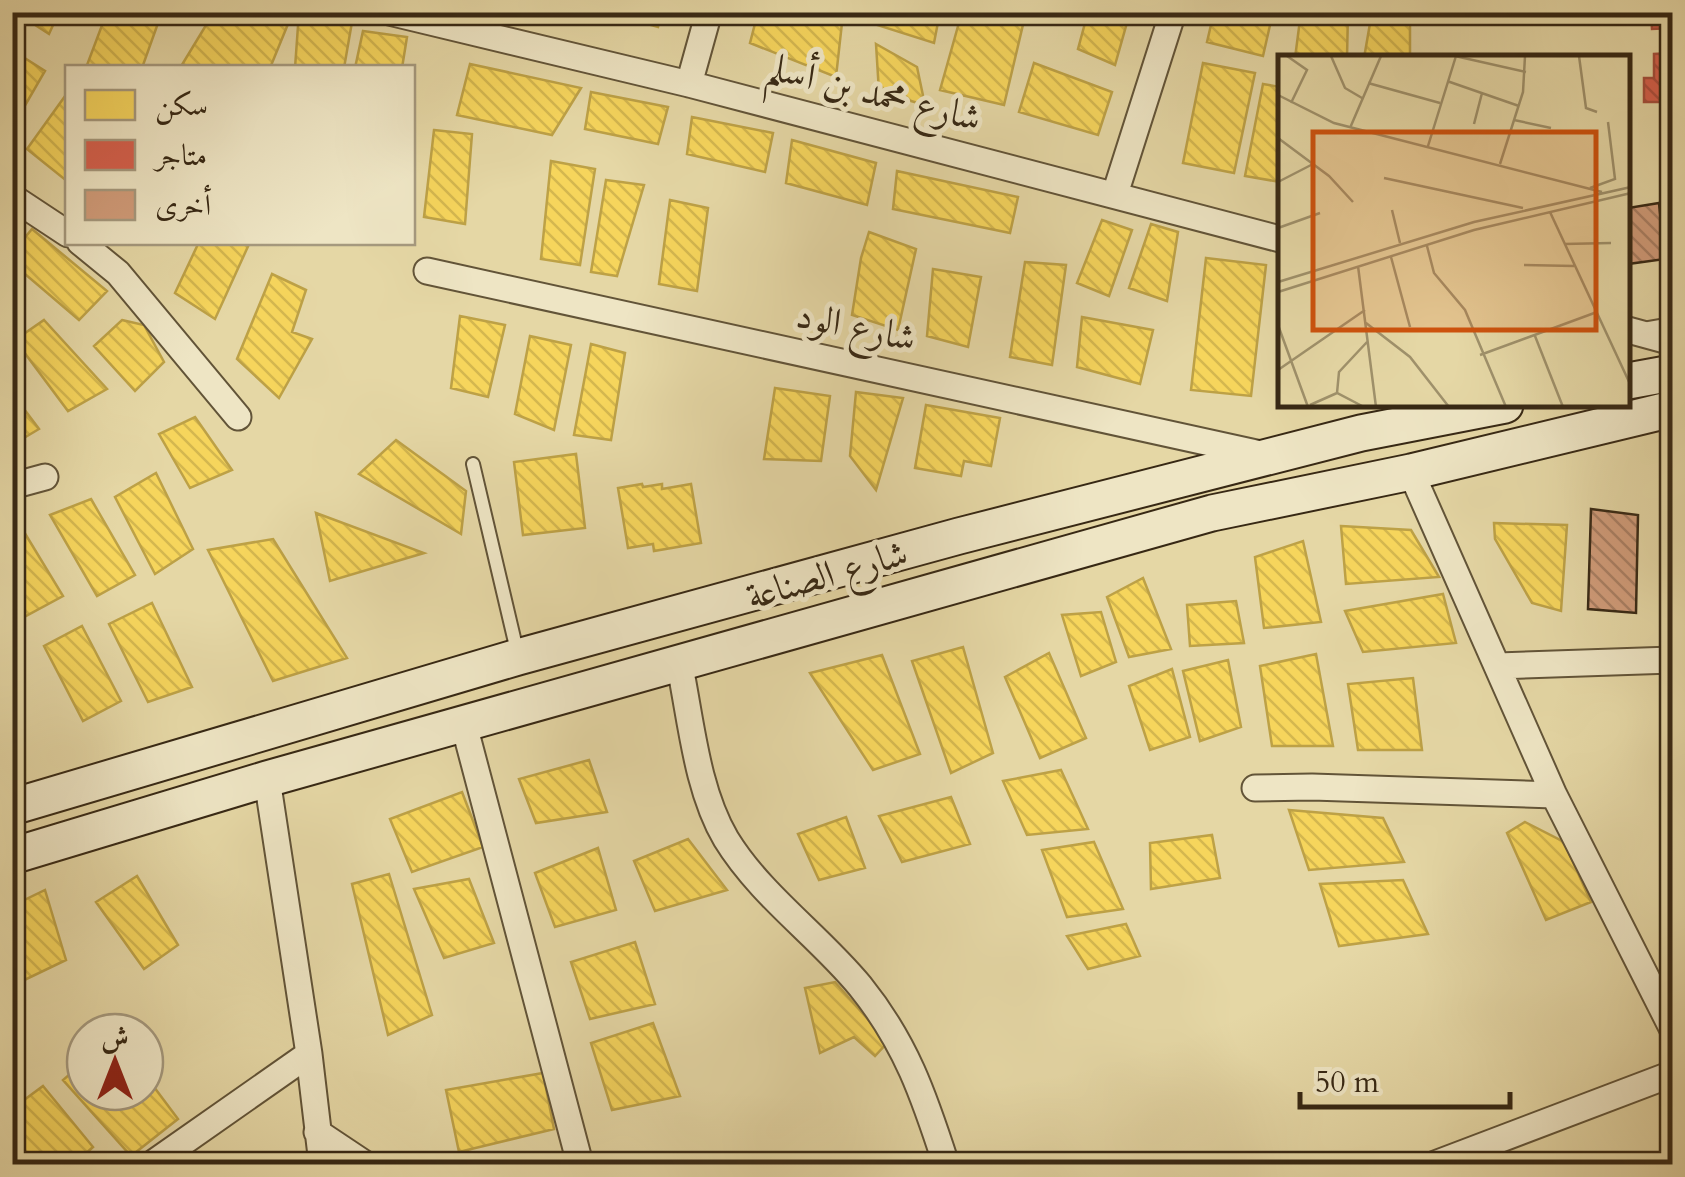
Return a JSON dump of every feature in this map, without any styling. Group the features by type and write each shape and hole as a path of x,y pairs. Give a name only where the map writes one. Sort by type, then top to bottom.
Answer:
{"main road":[{"path":"1630,382 1672,373"},
{"name":"شارع الصناعة","path":"12,807 518,657 1270,456 1370,419 1476,408"},
{"name":"شارع الصناعة","path":"12,856 267,779 1212,513 1411,472 1672,409"}],"street":[{"name":"شارع محمد بن أسلم","path":"388,12 689,84 1278,238"},
{"path":"689,84 708,12"},
{"path":"1114,194 1173,12"},
{"path":"12,198 65,232"},
{"path":"84,245 118,273 238,418"},
{"name":"شارع الود","path":"427,271 1270,456"},
{"path":"1630,331 1672,342"},
{"path":"1411,472 1554,795 1672,1028"},
{"path":"12,486 44,477"},
{"path":"1498,666 1672,660"},
{"path":"680,662 708,800 724,836 746,868 858,984 892,1030 908,1057 946,1164"},
{"path":"464,725 578,1156"},
{"path":"267,779 322,1164"},
{"path":"1254,788 1554,795"},
{"path":"152,1164 309,1054"},
{"path":"1436,1164 1672,1074"},
{"path":"318,1132 365,1164"}],"lane":[{"path":"1630,331 1672,324"},
{"path":"473,464 518,657"}],"building: سكن":[{"path":"15,12 59,12 49,34"},
{"path":"107,12 162,12 143,65 87,65"},
{"path":"214,12 252,12 288,24 271,65 182,65"},
{"path":"299,12 352,22 345,65 295,65"},
{"path":"604,12 662,12 658,27"},
{"path":"758,12 795,12 842,23 836,77 750,43"},
{"path":"877,12 940,12 934,43 874,24"},
{"path":"962,12 1026,12 1004,105 940,90"},
{"path":"1088,12 1130,12 1115,65 1078,49"},
{"path":"1214,12 1273,12 1263,56 1207,42"},
{"path":"1301,12 1348,12 1347,55 1295,55"},
{"path":"1372,12 1410,12 1410,55 1365,55"},
{"path":"363,31 407,37 402,65 356,65"},
{"path":"876,44 917,67 925,105 879,92"},
{"path":"12,50 45,71 12,128"},
{"path":"1034,63 1112,92 1098,135 1019,112"},
{"path":"1203,63 1255,73 1234,173 1183,163"},
{"path":"470,64 581,88 552,135 457,115"},
{"path":"1263,84 1278,87 1278,182 1245,176"},
{"path":"591,92 668,107 658,144 585,129"},
{"path":"65,96 65,180 27,149"},
{"path":"692,117 773,133 765,172 687,154"},
{"path":"434,130 472,134 465,224 424,217"},
{"path":"792,140 876,163 867,205 786,183"},
{"path":"551,161 595,169 580,265 541,259"},
{"path":"897,171 1018,197 1010,233 893,209"},
{"path":"606,180 644,185 617,276 591,272"},
{"path":"670,200 708,208 697,291 659,284"},
{"path":"1102,220 1132,230 1109,296 1077,283"},
{"path":"1151,224 1178,232 1167,301 1129,288"},
{"path":"32,229 107,291 79,320 12,263 12,253"},
{"path":"869,232 916,249 898,330 852,315"},
{"path":"198,245 249,245 215,319 175,293"},
{"path":"1206,258 1266,265 1251,396 1191,390"},
{"path":"1025,262 1066,265 1052,365 1010,357"},
{"path":"933,269 981,277 968,347 927,336"},
{"path":"272,274 306,290 292,332 312,339 279,398 237,359"},
{"path":"460,316 505,325 488,397 451,388"},
{"path":"1082,317 1153,330 1140,384 1077,367"},
{"path":"44,320 107,389 68,411 15,340"},
{"path":"122,320 144,325 164,362 135,391 94,346"},
{"path":"530,336 571,345 554,430 515,414"},
{"path":"591,344 625,353 611,440 574,435"},
{"path":"775,388 830,396 821,461 764,459"},
{"path":"856,392 903,398 876,490 850,456"},
{"path":"12,393 39,429 12,445"},
{"path":"926,405 1000,418 991,466 964,461 961,476 915,468"},
{"path":"195,417 232,470 190,488 159,434"},
{"path":"396,440 466,491 461,534 359,474"},
{"path":"576,454 585,528 523,535 514,462"},
{"path":"156,473 193,549 155,574 115,497"},
{"path":"662,484 662,489 691,484 701,543 654,551 653,544 628,548 618,488"},
{"path":"91,499 135,575 97,596 50,515"},
{"path":"316,513 424,553 330,581"},
{"path":"15,517 63,596 24,617 12,598"},
{"path":"1494,523 1567,525 1561,611 1532,603 1495,539"},
{"path":"1341,526 1411,530 1439,577 1346,584"},
{"path":"273,539 347,658 273,681 208,550"},
{"path":"1303,541 1321,622 1264,628 1255,557"},
{"path":"1143,578 1171,649 1129,657 1107,597"},
{"path":"1443,594 1456,643 1363,652 1345,611"},
{"path":"1236,601 1244,643 1190,646 1187,605"},
{"path":"152,603 192,687 148,702 109,624"},
{"path":"1101,612 1116,662 1081,676 1062,615"},
{"path":"82,626 121,701 83,721 44,646"},
{"path":"963,647 993,753 951,773 912,661"},
{"path":"1049,653 1086,738 1040,758 1005,677"},
{"path":"1316,654 1333,746 1272,746 1260,666"},
{"path":"882,655 920,754 873,770 810,673"},
{"path":"1228,660 1241,727 1200,741 1183,671"},
{"path":"1172,669 1190,737 1150,750 1129,686"},
{"path":"1413,678 1422,750 1358,750 1348,684"},
{"path":"589,760 607,812 536,823 519,779"},
{"path":"1061,770 1088,829 1027,835 1003,781"},
{"path":"462,792 483,847 412,872 390,819"},
{"path":"951,797 970,844 902,862 879,816"},
{"path":"1289,810 1383,818 1404,862 1309,870"},
{"path":"846,817 865,868 819,880 798,834"},
{"path":"1525,822 1564,842 1591,902 1546,920 1507,833"},
{"path":"1212,835 1220,878 1151,889 1150,843"},
{"path":"688,839 727,890 655,911 634,861"},
{"path":"1094,842 1123,909 1067,917 1042,850"},
{"path":"598,848 616,910 555,927 535,873"},
{"path":"389,874 432,1015 388,1035 352,884"},
{"path":"137,876 178,945 144,969 96,902"},
{"path":"469,879 494,943 444,958 414,889"},
{"path":"1403,880 1428,934 1339,946 1320,884"},
{"path":"45,890 66,960 12,986 12,906"},
{"path":"1126,924 1140,956 1088,969 1067,936"},
{"path":"635,942 655,1004 590,1019 571,962"},
{"path":"835,982 888,1042 875,1056 854,1037 820,1053 805,988"},
{"path":"653,1023 680,1096 612,1110 591,1043"},
{"path":"543,1073 554,1129 459,1152 446,1090"},
{"path":"43,1086 93,1147 74,1164 26,1164 12,1146 12,1109"},
{"path":"165,1102 178,1119 131,1156 92,1112 165,1112"}],"building: متاجر":[{"path":"1651,12 1672,12 1672,28 1652,29"},
{"path":"1672,53 1672,102 1644,102 1644,78 1654,78 1654,54"}],"building: أخرى":[{"path":"1659,203 1665,259 1630,264 1630,208"},
{"path":"1591,509 1638,515 1636,613 1588,609"},
{"path":"1664,521 1672,521 1672,613 1664,611"}]}
